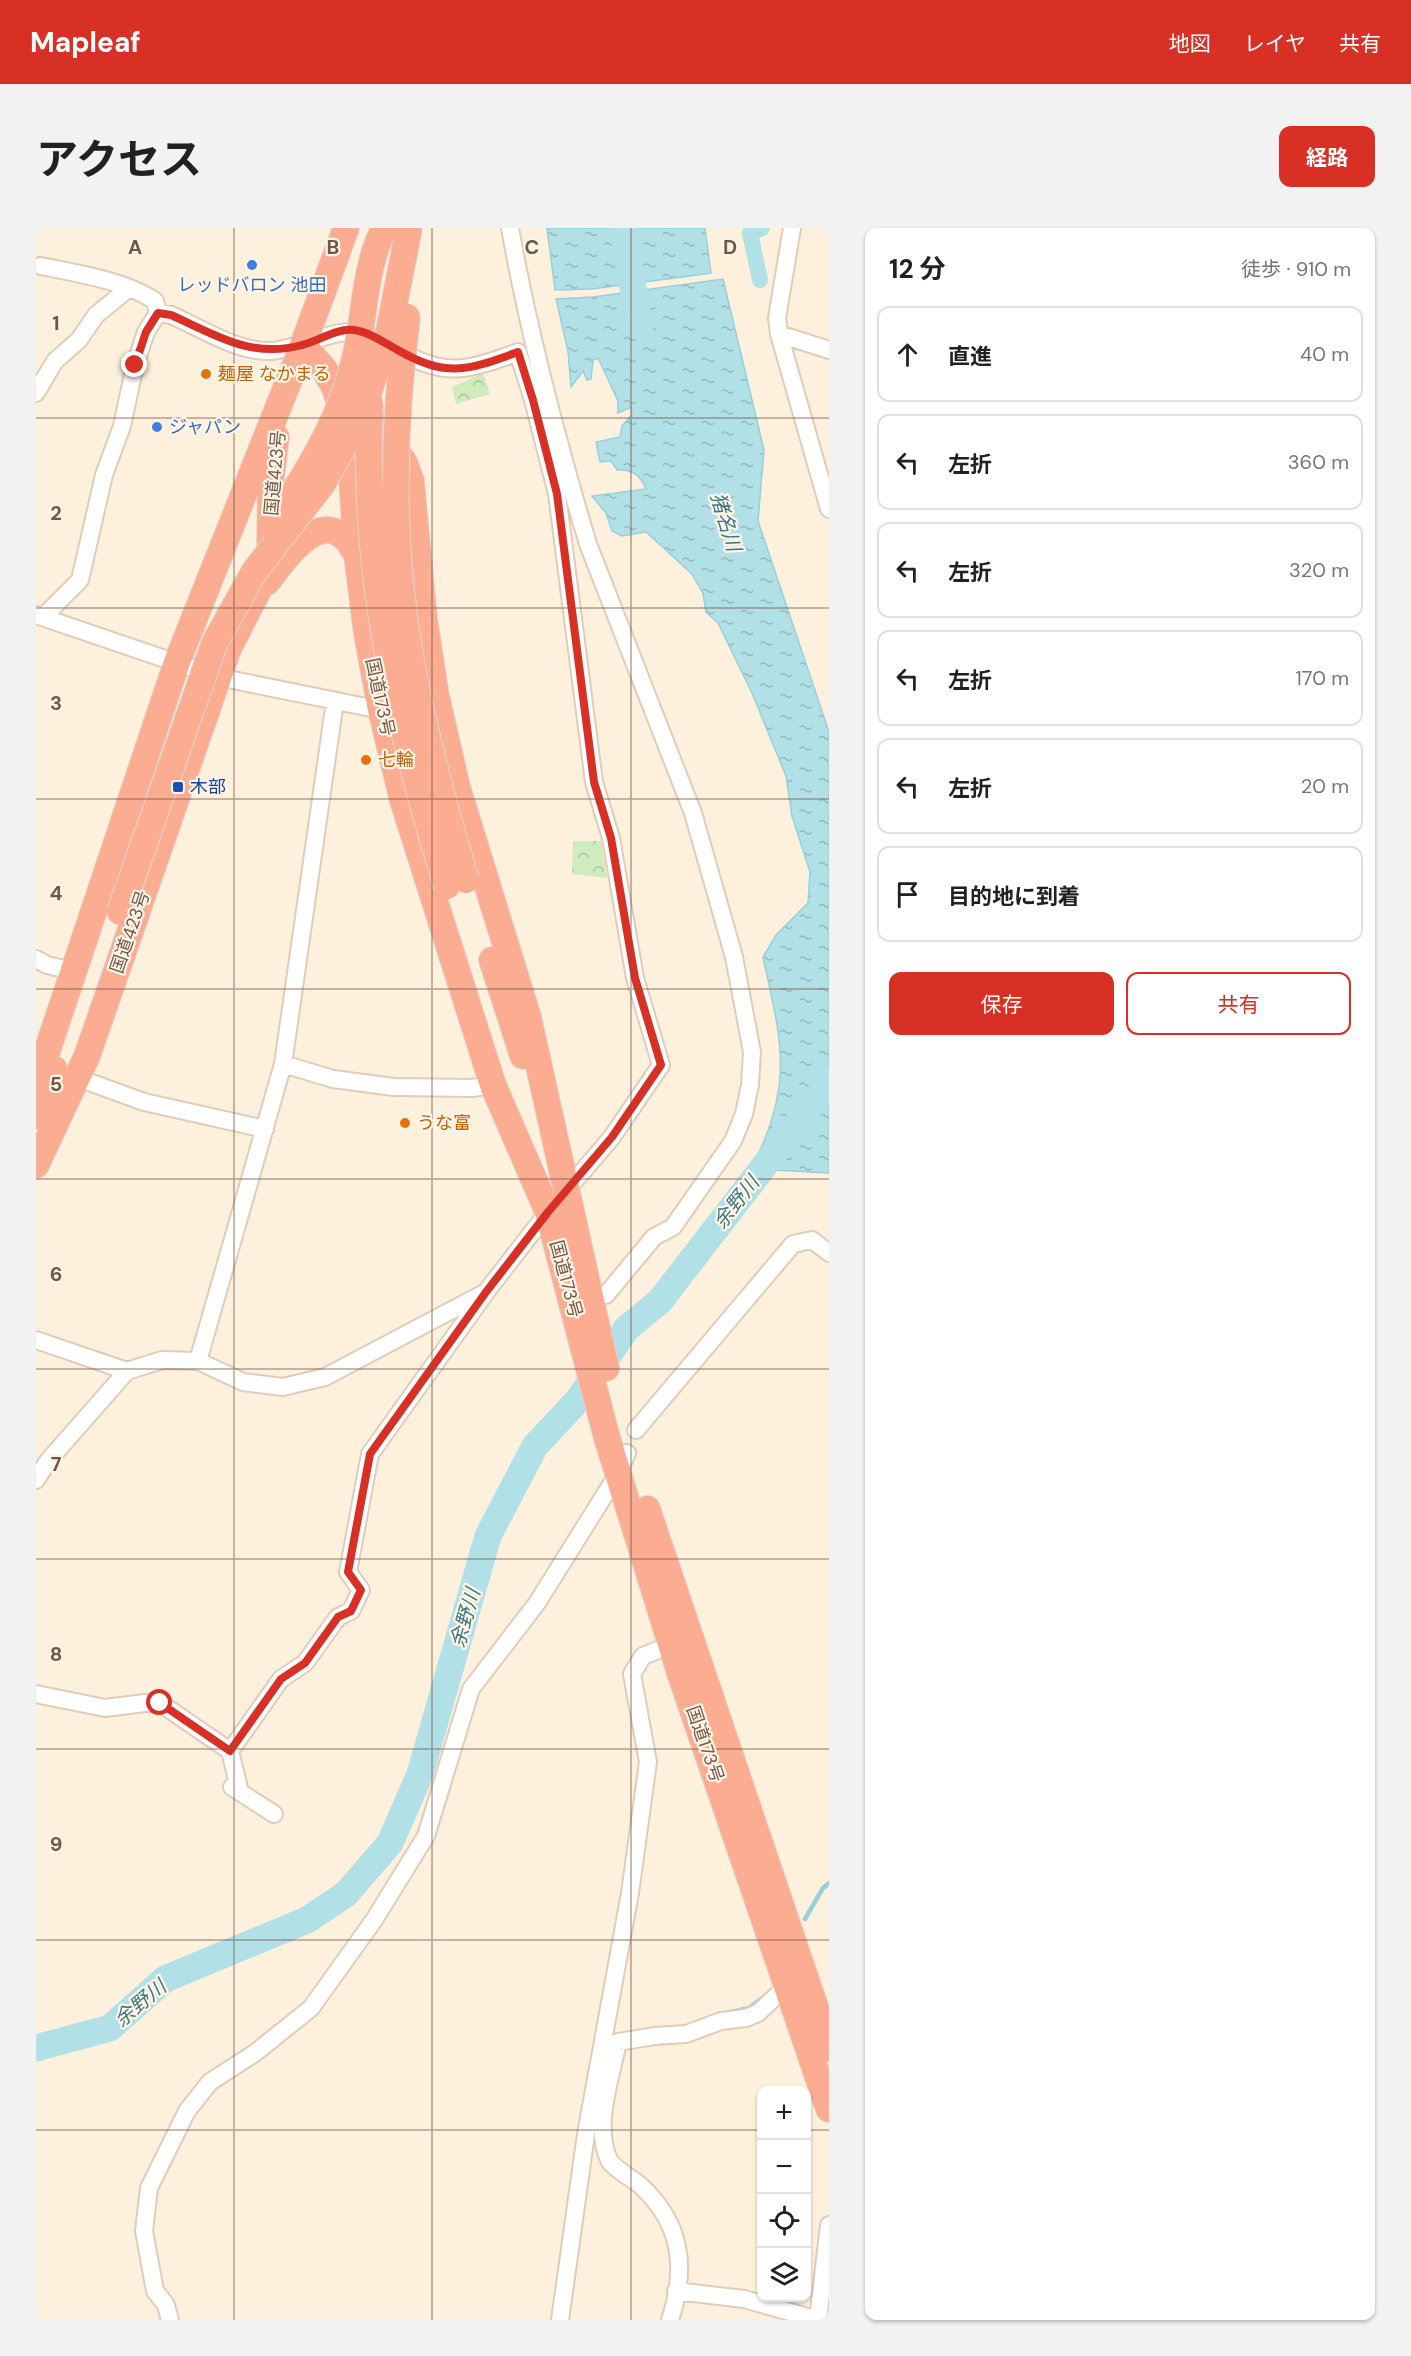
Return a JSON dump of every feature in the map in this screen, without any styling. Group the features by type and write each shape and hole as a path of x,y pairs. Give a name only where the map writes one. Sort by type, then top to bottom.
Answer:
{"highway":[{"path":"303,345 346,228"},
{"path":"36,1116 176,705 202,638 234,578 298,487 336,412 355,361 372,259 384,228"},
{"path":"390,228 376,318 369,427 374,550 386,648 429,830 456,883 512,1023 565,1178"},
{"path":"36,1147 73,1051 215,642 254,572 323,483 362,412 390,331 409,228"},
{"path":"421,228 409,296 396,424 401,579 408,648 435,771 456,883 544,1203"},
{"name":"国道173号","path":"303,345 324,369 335,388 343,411 352,460 357,555 367,634 381,710 410,823 494,1085 544,1203 588,1329 788,1985 829,2109"},
{"name":"国道173号","path":"303,345 340,380 390,440 404,462 411,481 424,619 436,696 457,787 528,1017 565,1178 588,1329"},
{"name":"国道423号","path":"36,1165 78,1078 218,677 237,630 256,597 269,558 271,478 276,434 303,345"},
{"name":"国道423号","path":"38,1070 177,662 303,345"},
{"path":"256,597 294,547 313,532 323,530 343,535 357,555"},
{"name":"国道173号","path":"682,1640 829,2048"}],"street":[{"path":"510,228 538,366 585,533 693,813 734,957 752,1052 746,1104 733,1141 673,1227 654,1237 606,1295"},
{"path":"792,228 777,318 779,334 829,509"},
{"path":"41,266 82,274 142,292 155,301 158,313 146,332 135,365 122,426 104,476 80,580 40,616 218,677 381,710"},
{"path":"36,393 55,361 79,340 96,315 128,289"},
{"path":"158,313 171,315 255,350 270,351 303,345 342,330 354,330 368,334 419,363 451,370 470,368 518,352 557,494 594,782 611,838 635,978 661,1065 612,1137 565,1178 544,1203 486,1292 370,1454 348,1572 361,1590 351,1611 338,1617 305,1663 281,1679 230,1751 234,1788 274,1814"},
{"path":"779,334 829,350"},
{"path":"812,454 829,455"},
{"path":"198,1361 283,1064 335,701"},
{"path":"36,959 47,965 73,970"},
{"path":"283,1064 333,1079 394,1088 472,1088 494,1085"},
{"path":"78,1078 144,1102 265,1129"},
{"path":"170,2320 166,2305 155,2290 144,2231 149,2188 187,2112 210,2082 255,2053 311,2008 374,1920 426,1836 471,1689 537,1603 622,1444 793,1244 812,1240 829,1253"},
{"path":"36,1480 48,1461 127,1371 162,1360 198,1361 243,1382 283,1387 325,1377 486,1292"},
{"path":"36,1340 127,1371"},
{"path":"560,2320 594,2136 648,1762 632,1674 643,1656 682,1640"},
{"path":"36,1694 105,1708 145,1702 160,1703 230,1751"},
{"path":"670,2320 680,2259 674,2230 654,2198 610,2162 594,2136 618,2042 686,2034 721,2021 746,2018 758,2013 788,1985"},
{"path":"676,2291 744,2299 818,2320 829,2225"}],"green space":[{"path":"483,373 490,394 456,404 452,387"},
{"path":"573,841 601,841 607,878 572,874"}],"water":[{"path":"547,228 705,228 711,273 592,289 555,290"},
{"path":"723,279 764,450 758,521 829,732 829,1173 773,1170 758,1155 769,1127 780,1079 778,1034 763,957 776,935 808,903 810,872 792,816 786,776 752,693 718,623 706,612 703,593 692,574 646,532 622,536 612,531 606,513 592,496 646,489 635,474 617,470 611,461 600,462 596,442 620,437 622,426 632,414 631,407 618,413 618,401 598,358 593,360 591,379 587,380 583,371 571,387 568,351 556,299 593,297"}],"waterway":[{"name":"猪名川","path":"622,228 640,327"},
{"path":"760,280 750,233 762,228"},
{"name":"余野川","path":"36,2048 110,2028 165,1979 307,1920 346,1894 390,1843 420,1774 488,1536 535,1446 579,1399 626,1329 660,1301 829,1082"},
{"path":"805,1919 823,1888 829,1883"},
{"path":"718,2015 749,2008 765,1996"}],"place":[{"name":"レッドバロン 池田","path":"252,265"},
{"name":"麺屋 なかまる","path":"206,374"},
{"name":"ジャパン","path":"157,427"},
{"name":"七輪","path":"366,760"},
{"name":"木部","path":"178,787"},
{"name":"うな富","path":"405,1123"}],"route":[{"path":"135,365 146,332 158,313 171,315 242,347 255,350 286,349 342,330 354,330 368,334 419,363 435,368 451,370 470,368 518,352 557,494 594,782 611,838 635,978 661,1065 612,1137 548,1212 486,1292 370,1454 348,1572 361,1590 351,1611 338,1617 305,1663 281,1679 230,1751 160,1703"}]}
